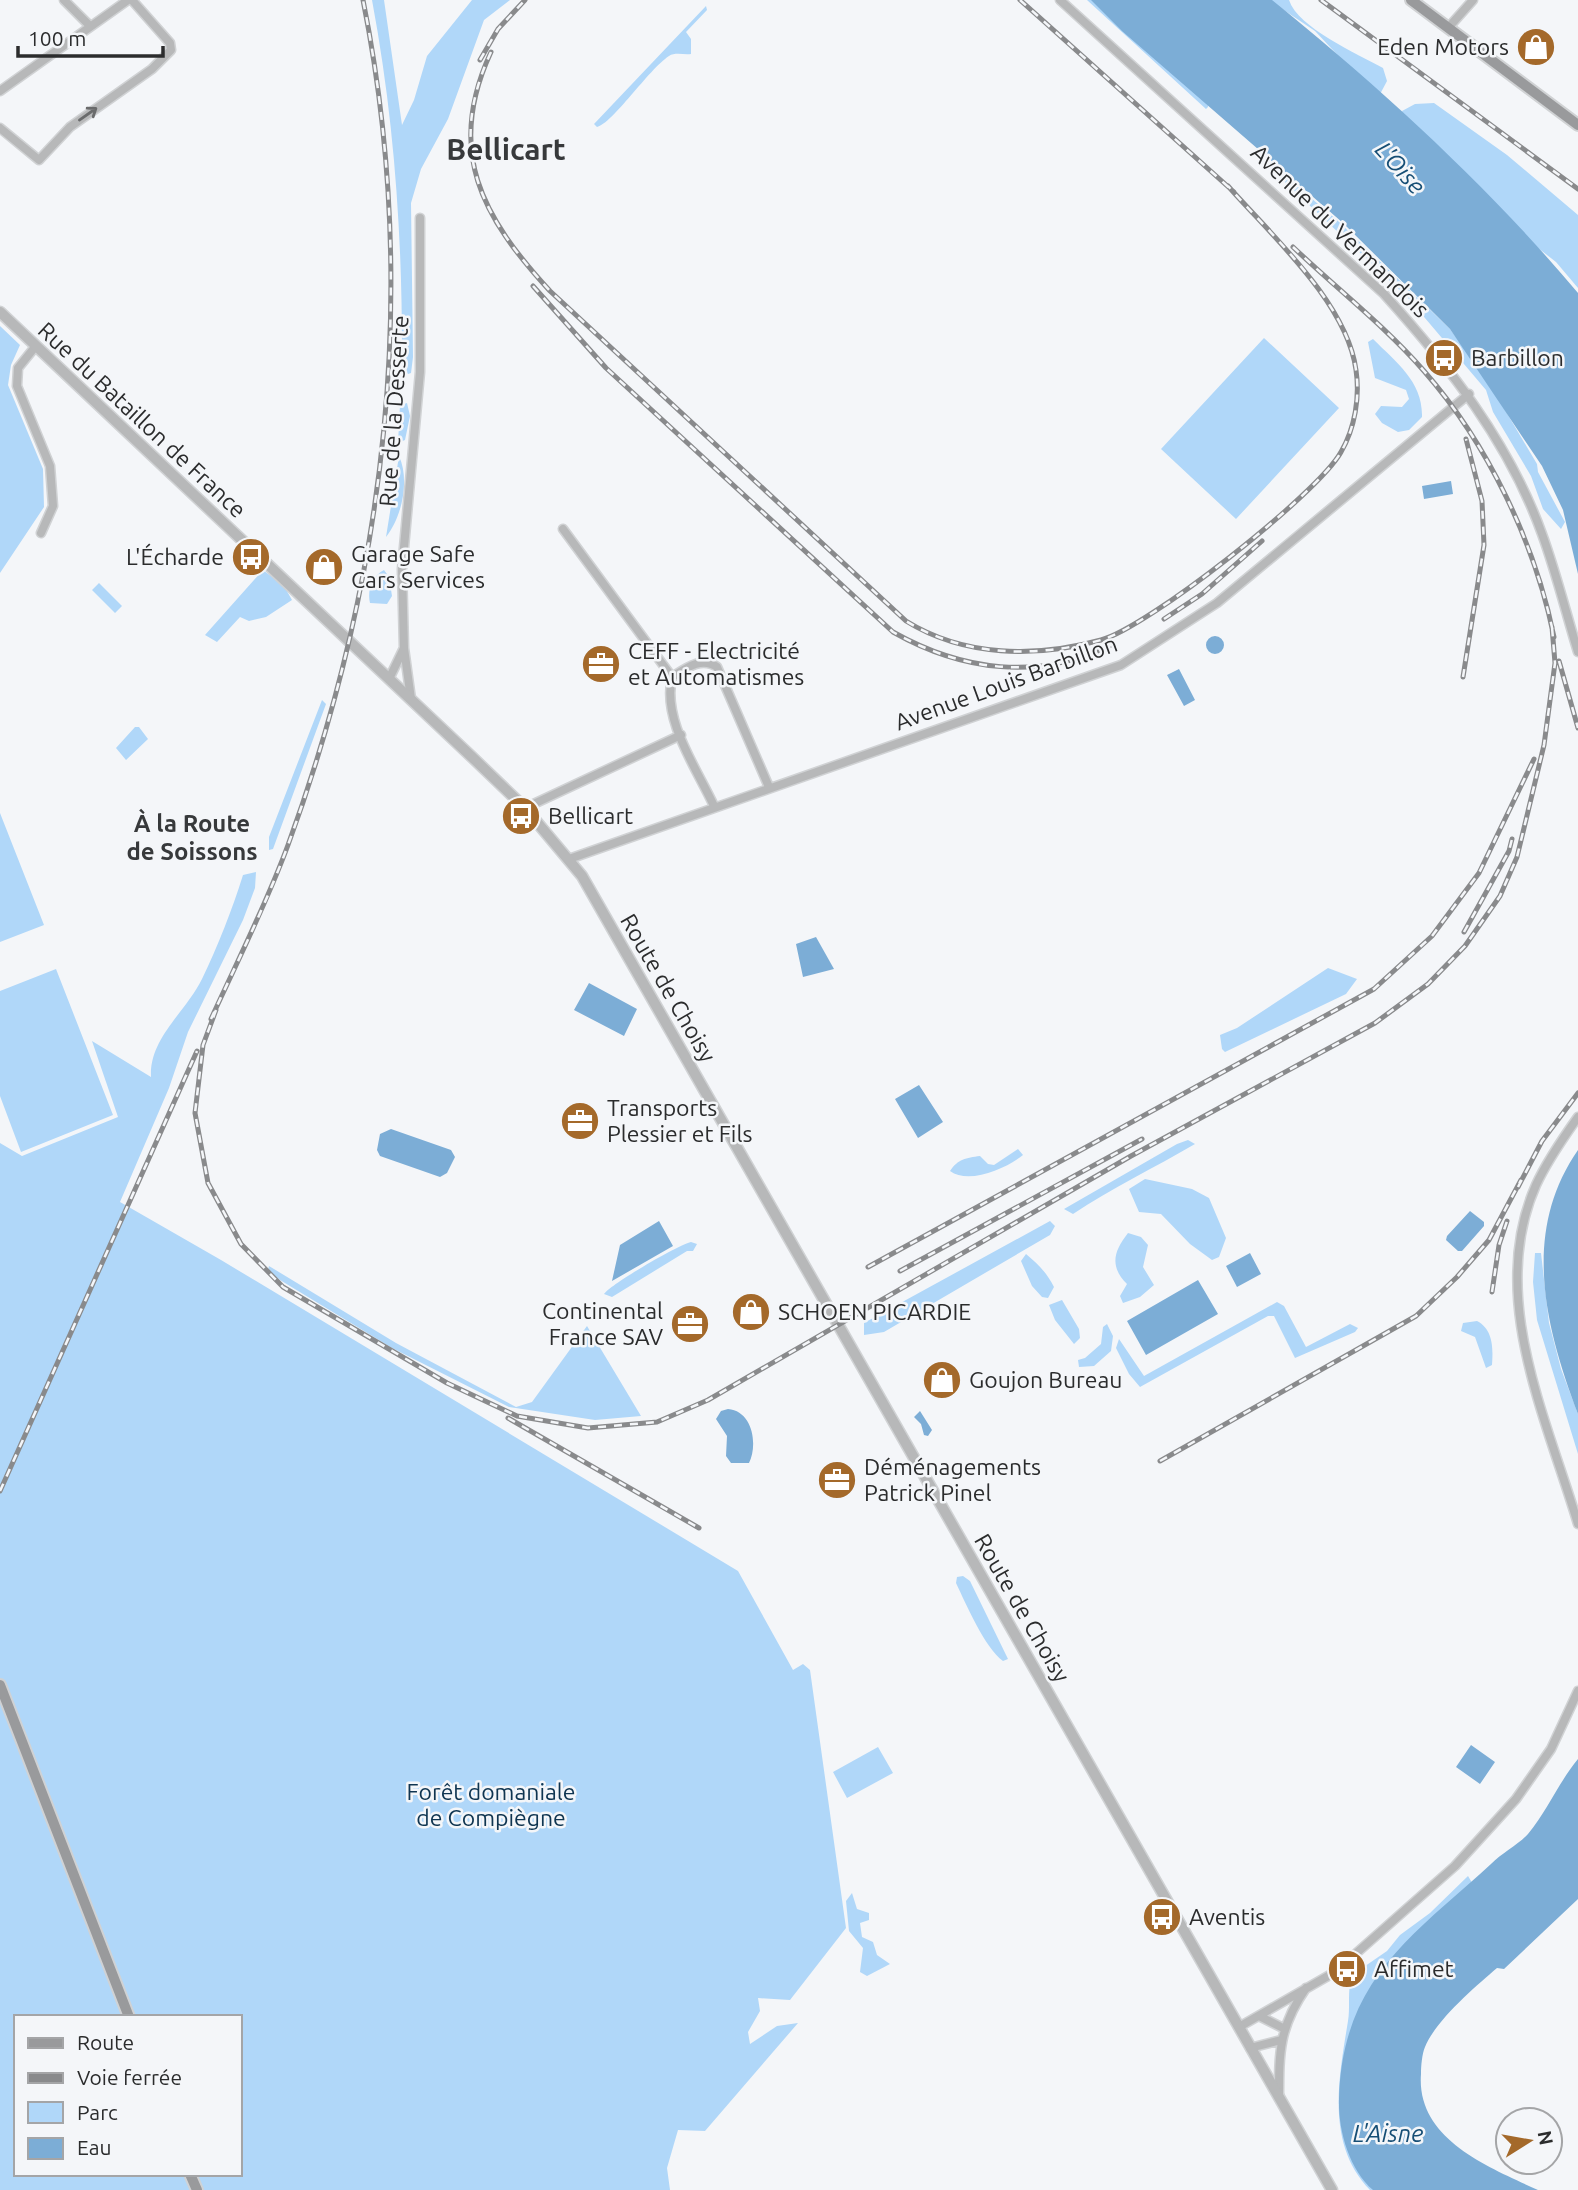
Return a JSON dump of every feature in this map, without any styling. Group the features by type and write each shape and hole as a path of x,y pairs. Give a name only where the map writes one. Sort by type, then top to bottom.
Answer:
{"main road":[{"path":"1412,0 1578,125"},
{"path":"0,1685 128,2015"}],"street":[{"path":"64,0 89,25"},
{"path":"0,92 89,25 130,0 170,43 171,50 152,69 70,127 39,160 0,128"},
{"name":"Avenue du Vermandois","path":"1060,0 1384,294 1469,394 1518,478 1542,533 1578,652"},
{"path":"1448,29 1473,0"},
{"name":"Rue de la Desserte","path":"411,699 404,648 402,569 420,372 420,218"},
{"name":"Rue du Bataillon de France","path":"0,312 350,641"},
{"path":"35,347 18,368 18,386 50,466 53,506 41,533"},
{"name":"Avenue Louis Barbillon","path":"569,859 1121,665 1217,603 1469,394"},
{"path":"563,529 672,677 669,693 671,710 714,806"},
{"name":"Route de Choisy","path":"350,641 525,808 584,880 1332,2190"},
{"name":"Rue de la Desserte","path":"389,679 404,648"},
{"path":"672,677 701,662 710,662 717,667 769,787"},
{"path":"525,808 681,736"},
{"path":"1578,1117 1536,1185 1518,1249 1516,1293 1520,1333 1578,1524"},
{"path":"1239,2027 1335,1972 1479,1842 1516,1799 1550,1749 1578,1691"},
{"path":"1279,2098 1283,2028 1290,2011 1308,1986"},
{"path":"1259,2016 1283,2028"},
{"path":"1250,2048 1281,2040"}],"green space":[{"path":"372,0 384,0 402,125 414,100 427,56 472,0 510,0 484,20 448,119 421,169 411,203 413,357 411,373 408,374 404,370 402,351 398,218 391,131"},
{"path":"1087,0 1097,0 1208,101 1208,107 1206,109"},
{"path":"1269,0 1289,0 1304,20 1316,30 1383,68 1387,81 1378,98 1315,31"},
{"path":"706,6 707,10 686,32 691,39 691,54 669,56 604,124 597,127 594,124"},
{"path":"1434,103 1507,155 1578,215 1578,288 1556,262 1502,220 1404,123 1402,111 1415,104"},
{"path":"1270,163 1338,221 1450,329 1489,383 1537,464 1538,472 1565,522 1561,529 1543,509 1531,476 1493,412 1486,390 1408,298 1273,171"},
{"path":"0,326 20,345 11,365 8,385 43,469 44,507 0,573"},
{"path":"1264,338 1339,408 1236,519 1161,449"},
{"path":"1373,339 1407,374 1418,393 1422,417 1409,430 1398,432 1382,423 1375,414 1381,406 1402,407 1409,399 1406,390 1375,378 1368,342"},
{"path":"407,403 410,416 405,440 398,443 400,405"},
{"path":"399,456 404,476 403,498 392,529 386,537"},
{"path":"263,570 284,586 292,600 266,617 249,621 240,617 217,642 205,635"},
{"path":"384,570 389,577 392,596 387,604 370,603 371,584"},
{"path":"99,583 122,606 115,613 92,590"},
{"path":"322,700 326,704 273,849 269,850 269,837"},
{"path":"135,727 139,727 148,739 126,760 116,748"},
{"path":"0,813 44,925 0,942"},
{"name":"Forêt domaniale de Compiègne","path":"256,872 255,888 243,920 188,1032 169,1088 120,1202 738,1571 793,1670 803,1664 810,1670 846,1928 790,2000 758,1998 760,2011 748,2032 750,2044 777,2026 798,2023 705,2131 678,2130 667,2168 670,2190 0,2190 0,1143 22,1156 118,1117 92,1041 151,1077 156,1050 202,979 243,875"},
{"path":"1328,968 1357,979 1346,994 1225,1052 1222,1049 1220,1035 1237,1028"},
{"path":"56,969 113,1115 21,1152 0,1096 0,991"},
{"path":"1188,1140 1195,1144 1073,1214 1064,1209 1177,1144"},
{"path":"1018,1149 1023,1155 988,1173 967,1176 950,1171 963,1160 980,1156 988,1164 994,1165"},
{"path":"1145,1179 1192,1189 1209,1198 1226,1238 1219,1257 1212,1260 1190,1244 1161,1214 1139,1212 1129,1189"},
{"path":"1050,1221 1055,1226 1050,1235 884,1332 864,1335 864,1323"},
{"path":"1128,1233 1141,1237 1148,1245 1143,1267 1154,1285 1140,1297 1123,1303 1120,1296 1127,1284 1118,1271 1116,1258 1119,1246"},
{"path":"691,1242 697,1244 693,1251 687,1251 612,1297 604,1294 645,1265"},
{"path":"1535,1253 1541,1253 1549,1323 1561,1369 1578,1414 1578,1454 1537,1320 1533,1282"},
{"path":"1026,1254 1042,1269 1054,1287 1048,1298 1042,1297 1032,1286 1021,1261"},
{"path":"269,1266 396,1343 516,1407 532,1402 587,1326 641,1416 595,1420 509,1407 392,1348 280,1280 268,1270"},
{"path":"1062,1300 1079,1329 1080,1338 1074,1344 1055,1320 1049,1305"},
{"path":"1277,1302 1284,1306 1306,1347 1350,1324 1358,1328 1355,1332 1295,1358 1274,1316 1268,1316 1140,1387 1129,1374 1116,1348 1119,1339 1144,1376"},
{"path":"1477,1321 1487,1330 1491,1341 1492,1365 1486,1368 1475,1337 1461,1331 1463,1323"},
{"path":"1107,1324 1113,1336 1111,1351 1094,1366 1079,1367 1078,1360 1085,1358 1101,1344 1103,1327"},
{"path":"963,1576 970,1581 1008,1659 1003,1661 996,1655 976,1625 956,1583 957,1577"},
{"path":"878,1747 893,1773 847,1798 833,1772"},
{"path":"1468,1876 1474,1886 1378,2190 1370,2190 1356,2172 1346,2152 1341,2131 1339,2087 1349,2016 1350,1984 1355,1973 1387,1951 1400,1935 1430,1913"},
{"path":"852,1893 857,1909 869,1913 869,1920 860,1923 862,1937 873,1942 877,1955 890,1964 867,1976 860,1972 863,1948 849,1931 846,1901"}],"water":[{"name":"L'Oise","path":"1091,0 1272,0 1432,139 1508,214 1578,293 1578,574 1563,510 1542,466 1450,329 1343,223 1122,31"},
{"path":"1451,481 1453,494 1424,499 1422,486"},
{"path":"1215,636 1221,639 1224,645 1221,651 1215,654 1209,651 1206,645 1209,639"},
{"path":"1179,669 1195,700 1184,706 1167,675"},
{"path":"816,937 834,969 803,977 796,944"},
{"path":"589,983 637,1009 624,1036 574,1010"},
{"path":"919,1085 943,1122 918,1138 895,1099"},
{"path":"391,1129 451,1150 455,1157 447,1173 440,1177 380,1156 377,1150 380,1134"},
{"path":"1578,1150 1578,1414 1556,1348 1548,1314 1544,1247 1549,1214 1560,1181"},
{"path":"1470,1211 1484,1222 1484,1226 1462,1251 1458,1251 1446,1240 1447,1236"},
{"path":"659,1221 673,1246 612,1281 620,1245"},
{"path":"1250,1253 1261,1274 1237,1287 1226,1266"},
{"path":"1198,1280 1218,1314 1146,1355 1127,1321"},
{"path":"721,1411 736,1411 748,1422 753,1439 749,1463 731,1463 726,1456 727,1436 716,1419"},
{"path":"920,1411 932,1430 928,1436 924,1435 921,1424 914,1417"},
{"path":"1471,1745 1495,1762 1480,1784 1456,1767"},
{"name":"L'Aisne","path":"1578,1759 1578,1899 1504,1969 1497,1968 1457,2004 1430,2037 1421,2064 1423,2097 1430,2116 1443,2133 1459,2148 1494,2169 1494,2176 1509,2176 1538,2190 1373,2190 1351,2160 1339,2111 1343,2058 1353,2022 1367,1992 1386,1964 1434,1915 1528,1834"}],"railway":[{"path":"211,1019 288,845 322,743 349,639 370,534 384,428 390,321 389,214 380,107 363,0"},
{"path":"480,60 498,29 525,0"},
{"path":"1020,0 1234,192"},
{"path":"1321,0 1578,189"},
{"path":"491,52 478,88 471,121 472,152 478,181 489,209 526,264 550,291 906,621 928,633 976,648 1001,651 1051,650 1101,640 1124,630 1191,586 1267,527 1326,472 1341,452 1350,433 1357,401 1356,370 1350,345 1338,320 1305,272 1228,186"},
{"path":"1293,247 1409,354 1469,430 1506,496 1521,531 1535,566 1554,637"},
{"path":"533,286 606,368 893,632 946,656 1000,667 1056,664 1111,645"},
{"path":"1463,677 1484,545 1482,501 1466,439"},
{"path":"1164,619 1202,594 1262,541"},
{"path":"216,1010 203,1045 195,1113 208,1183 241,1244 283,1287 447,1383 517,1416 588,1428 657,1422 708,1400 1131,1156 1375,1023 1428,984 1465,946 1500,896 1517,857 1544,745 1555,663 1552,627"},
{"path":"1559,661 1578,728"},
{"path":"868,1267 1374,989 1432,936 1479,873 1534,759"},
{"path":"1464,932 1509,851 1512,839"},
{"path":"0,1491 197,1051"},
{"path":"1518,1187 1542,1141 1578,1093"},
{"path":"900,1271 1142,1139"},
{"path":"1160,1461 1416,1316 1457,1277 1489,1240 1521,1180"},
{"path":"1492,1292 1499,1245 1507,1221"},
{"path":"508,1418 699,1528"}],"place":[{"name":"Eden Motors","path":"1536,47"},
{"name":"Barbillon","path":"1444,358"},
{"name":"L'Écharde","path":"251,557"},
{"name":"Garage Safe Cars Services","path":"324,567"},
{"name":"CEFF - Electricité et Automatismes","path":"601,664"},
{"name":"Bellicart","path":"521,816"},
{"name":"Transports Plessier et Fils","path":"580,1121"},
{"name":"SCHOEN PICARDIE","path":"751,1312"},
{"name":"Continental France SAV","path":"690,1324"},
{"name":"Goujon Bureau","path":"942,1380"},
{"name":"Déménagements Patrick Pinel","path":"837,1480"},
{"name":"Aventis","path":"1162,1917"},
{"name":"Affimet","path":"1347,1969"}],"district":[{"name":"Bellicart","path":"506,150"},
{"name":"À la Route de Soissons","path":"192,838"}]}
